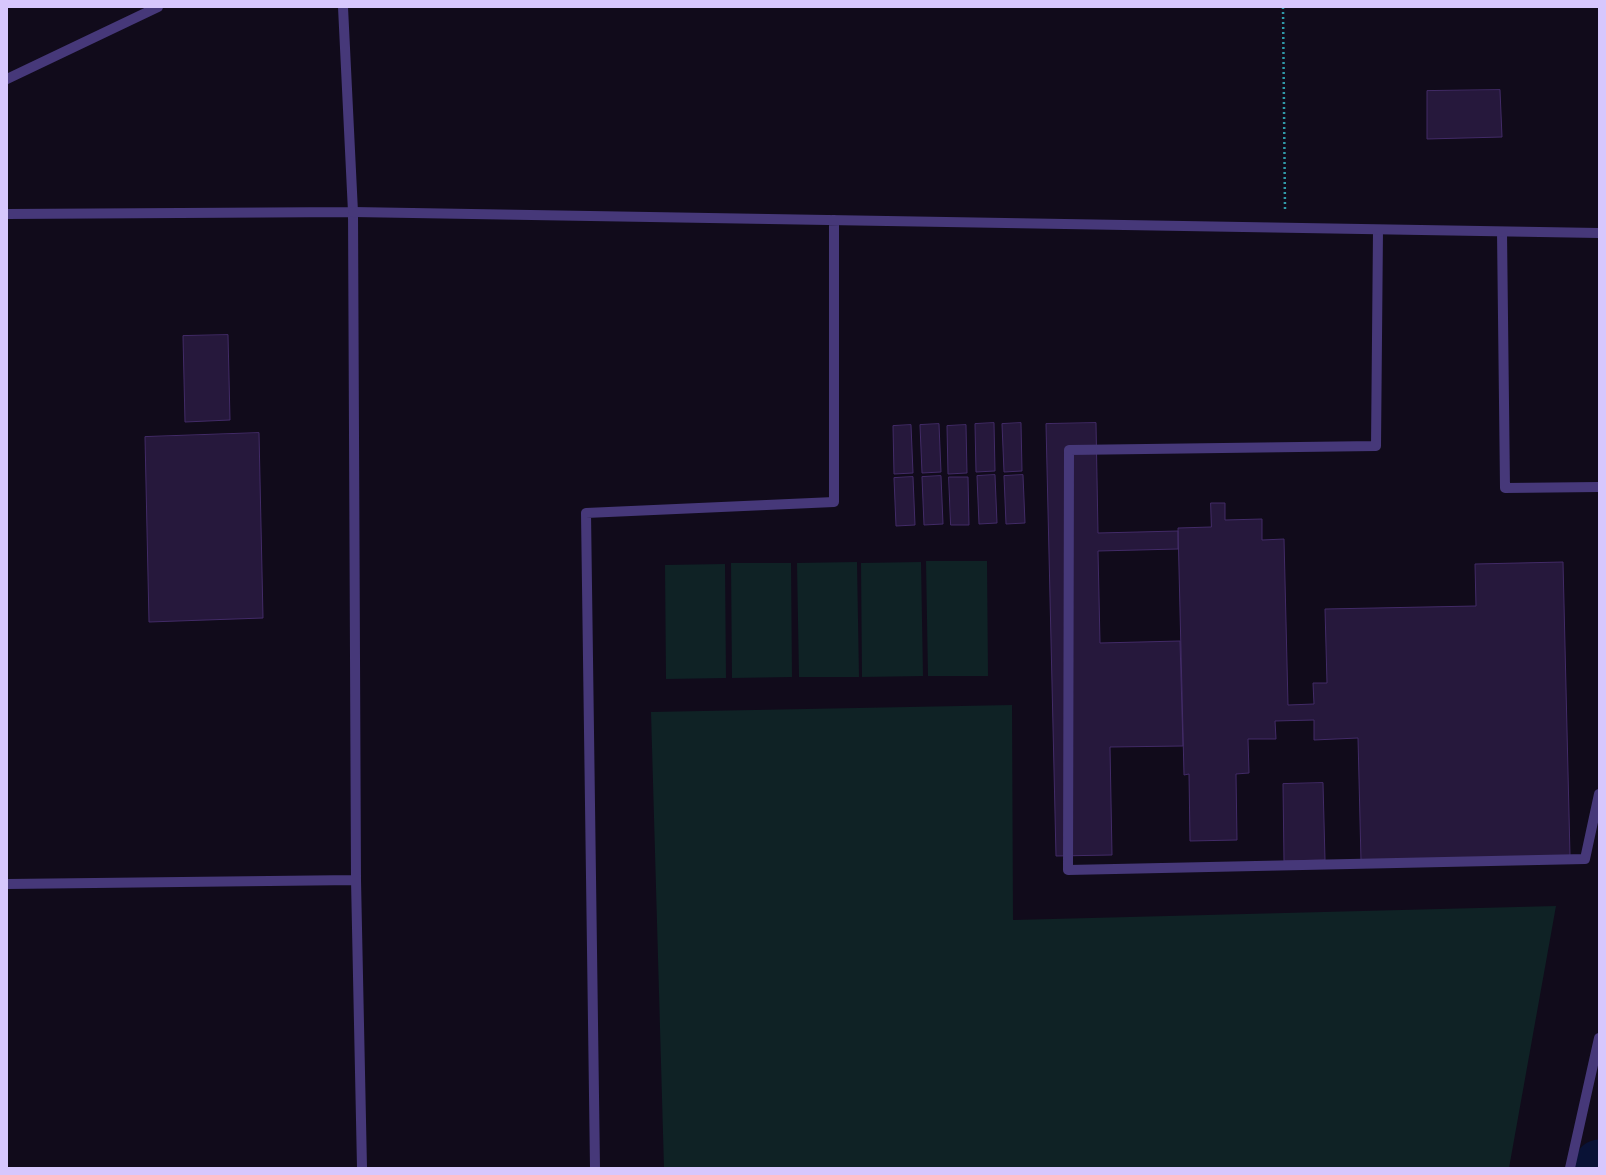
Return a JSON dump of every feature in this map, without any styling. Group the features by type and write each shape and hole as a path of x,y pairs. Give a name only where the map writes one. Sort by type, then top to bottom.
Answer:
{"street":[{"path":"7,79 158,7"},
{"path":"343,7 354,212 356,880 362,1168"},
{"path":"7,214 354,212 1599,233"},
{"path":"595,1168 586,513 834,502 834,220"},
{"path":"1378,230 1376,446 1068,450 1068,870 1585,859 1599,794"},
{"path":"1502,232 1505,488 1599,487"},
{"path":"7,884 356,880"},
{"path":"1570,1168 1599,1038"}],"path":[{"path":"1283,7 1285,227"}],"green space":[{"path":"926,561 987,561 988,676 928,676"},
{"path":"857,562 859,677 799,677 797,563"},
{"path":"921,562 923,676 862,677 861,563"},
{"path":"731,563 791,563 792,677 732,678"},
{"path":"725,564 726,678 666,679 665,565"},
{"path":"1012,705 1013,920 1556,906 1509,1168 664,1168 651,712"}],"building":[{"path":"1500,90 1502,137 1427,139 1427,91"},
{"path":"228,335 230,420 185,422 183,336"},
{"path":"994,423 995,471 976,472 975,424"},
{"path":"1021,423 1022,471 1004,472 1002,424"},
{"path":"1096,423 1098,533 1178,531 1178,549 1098,551 1100,643 1180,641 1183,746 1110,747 1112,855 1056,856 1046,424"},
{"path":"939,424 941,472 922,473 920,425"},
{"path":"911,425 913,473 894,474 893,426"},
{"path":"966,425 967,473 948,474 947,426"},
{"path":"259,433 263,618 149,622 145,437"},
{"path":"995,475 997,523 979,524 977,476"},
{"path":"1023,475 1025,523 1006,524 1004,476"},
{"path":"941,476 943,524 924,525 922,477"},
{"path":"913,477 915,525 896,526 894,478"},
{"path":"949,477 968,477 969,525 951,525"},
{"path":"1211,503 1225,503 1225,520 1262,519 1262,540 1284,539 1288,705 1314,704 1313,683 1327,683 1325,609 1476,606 1475,564 1563,562 1570,856 1361,861 1358,738 1314,740 1314,720 1275,721 1276,739 1248,739 1249,773 1236,774 1237,840 1190,841 1189,774 1184,775 1178,528 1211,527"},
{"path":"1323,783 1325,860 1284,861 1283,784"}],"waterway":[{"path":"1598,1168 1599,1164"}]}
